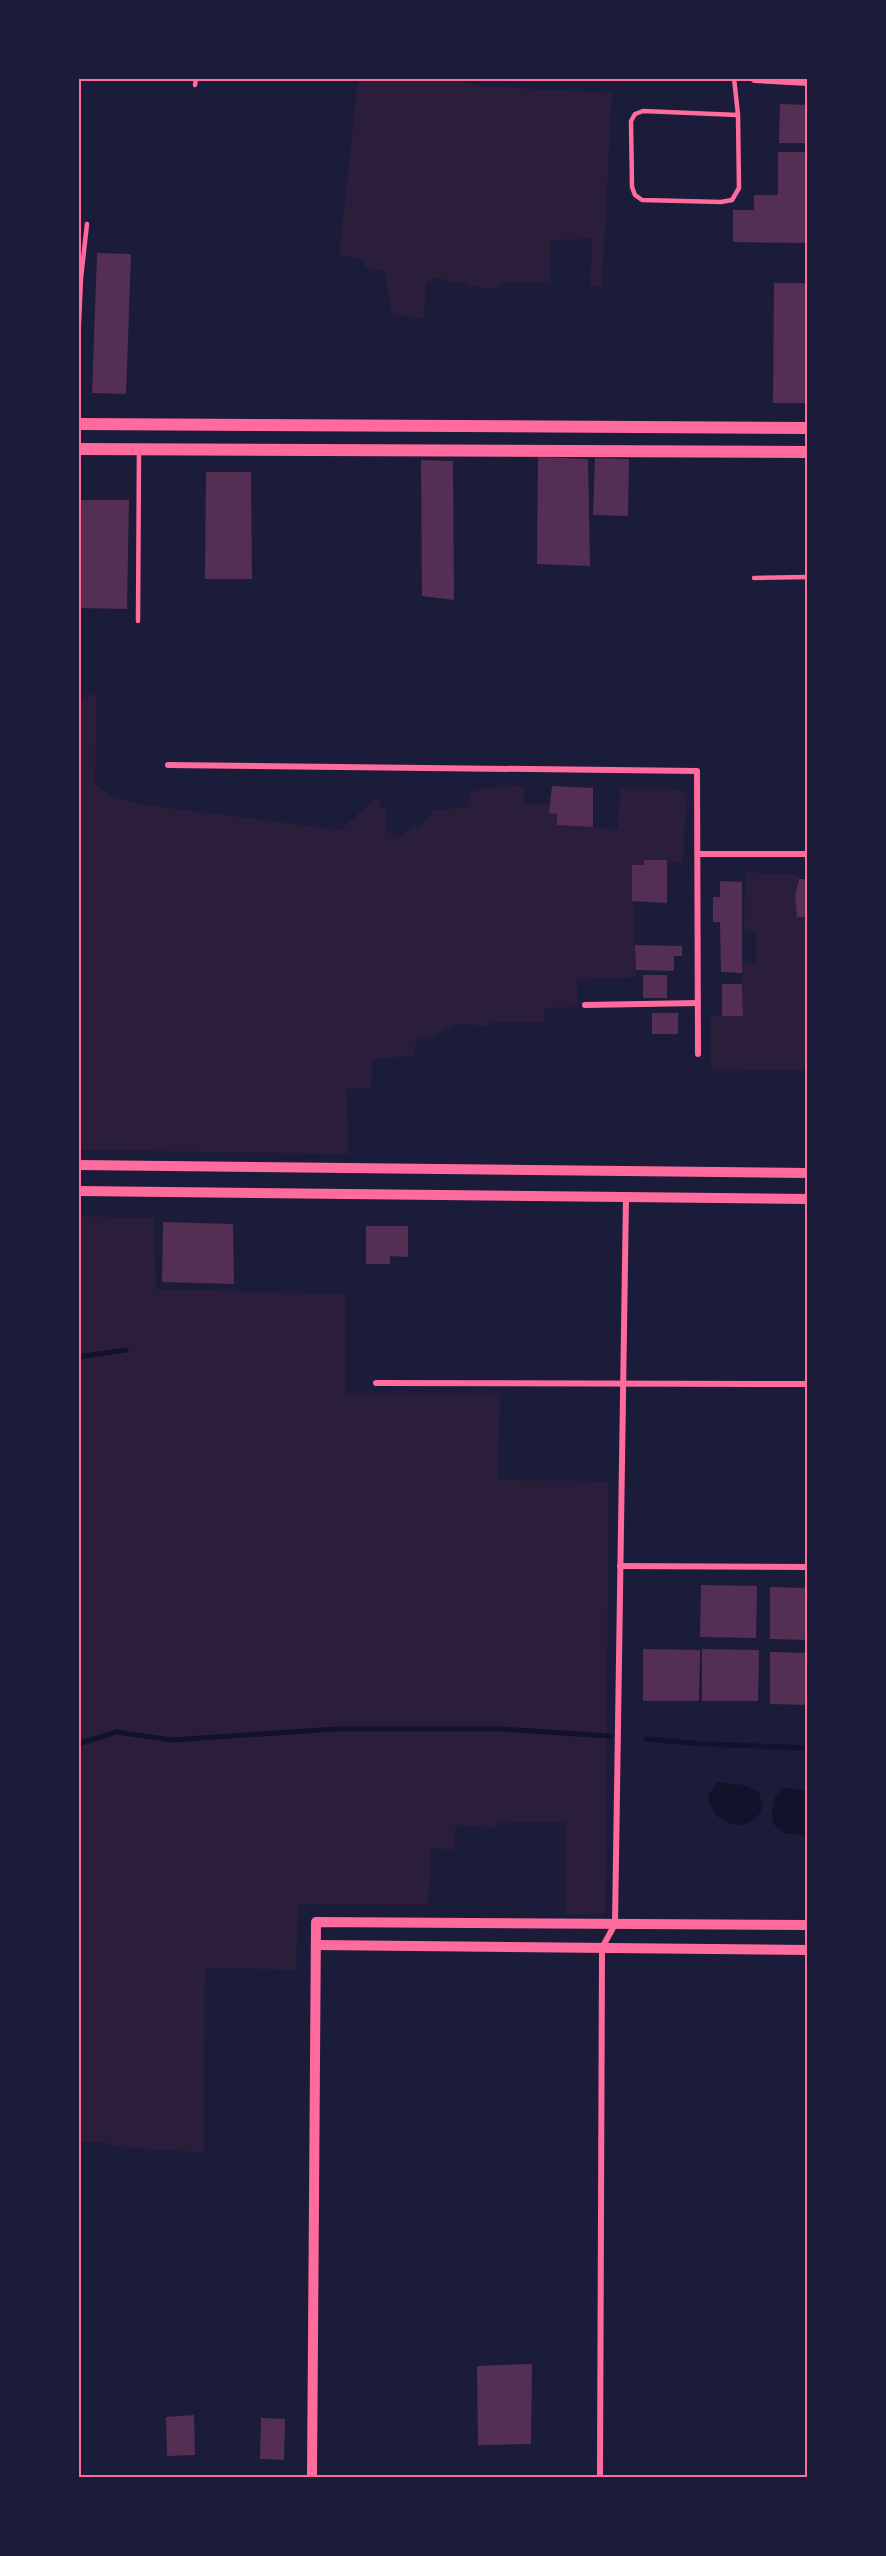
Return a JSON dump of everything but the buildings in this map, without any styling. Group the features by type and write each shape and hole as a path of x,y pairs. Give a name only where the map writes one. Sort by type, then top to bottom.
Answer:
{"main road":[{"path":"78,424 808,428"},
{"path":"78,449 808,452"}],"street":[{"path":"755,78 808,81"},
{"path":"168,765 698,771 698,1054"},
{"path":"698,854 808,854"},
{"path":"585,1005 698,1003"},
{"path":"78,1165 808,1173"},
{"path":"78,1191 808,1199"},
{"path":"600,2478 602,1948 615,1924 626,1197"},
{"path":"376,1383 808,1383"},
{"path":"620,1566 808,1567"},
{"path":"312,2478 316,1922 808,1925"},
{"path":"316,1945 808,1950"}],"lane":[{"path":"734,78 738,115 739,188 732,200 721,202 642,200 635,195 632,187 631,121 635,114 643,111 738,115"},
{"path":"78,345 81,278 87,224"},
{"path":"138,621 139,450"},
{"path":"754,578 808,577"}],"shaded area":[{"path":"358,78 453,78 477,86 612,93 602,287 590,286 592,239 551,240 550,282 505,282 494,289 468,286 464,282 449,282 437,277 426,283 424,318 392,315 385,272 365,267 365,259 339,256"},
{"path":"97,693 95,783 112,796 125,800 146,805 341,830 376,797 380,800 379,805 387,812 385,826 390,834 400,837 414,824 418,830 434,810 468,807 470,793 482,788 524,786 524,804 550,803 549,813 557,814 557,825 618,829 620,789 677,789 685,794 686,800 683,863 644,860 644,865 632,865 636,977 577,980 577,1007 545,1008 544,1023 488,1021 487,1026 457,1024 430,1037 418,1037 412,1056 373,1059 371,1088 347,1089 348,1154 78,1150 78,700"},
{"path":"745,872 799,875 795,896 797,917 808,917 808,1070 711,1069 711,1016 743,1016 742,963 756,963 756,932 744,931"},
{"path":"78,1216 154,1218 156,1289 345,1294 345,1393 500,1393 498,1480 609,1481 605,1914 565,1914 566,1822 497,1821 496,1828 456,1825 454,1850 431,1848 428,1905 298,1904 296,1970 205,1968 204,2153 122,2147 95,2141 78,2143"},
{"path":"717,1782 742,1785 758,1791 763,1804 759,1814 752,1821 743,1824 725,1821 717,1815 711,1807 708,1796"},
{"path":"784,1788 808,1790 808,1836 784,1833 774,1825 772,1814 774,1800"}],"waterway":[{"path":"78,1357 126,1350"},
{"path":"78,1744 116,1732 172,1740 336,1729 501,1729 610,1736"},
{"path":"646,1739 703,1744 808,1748"}]}
